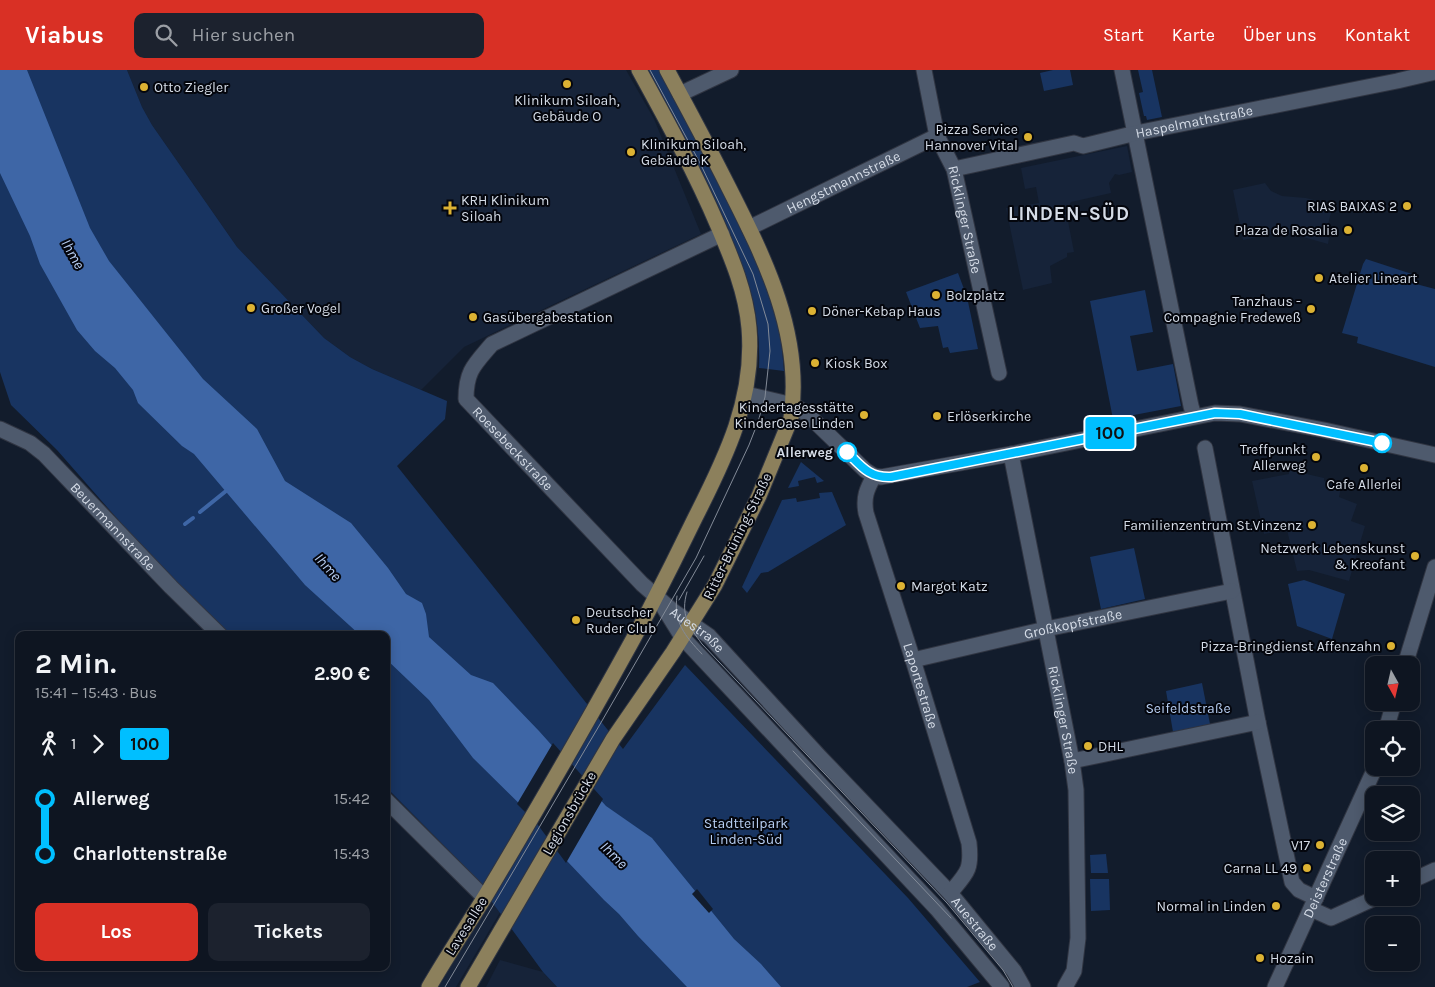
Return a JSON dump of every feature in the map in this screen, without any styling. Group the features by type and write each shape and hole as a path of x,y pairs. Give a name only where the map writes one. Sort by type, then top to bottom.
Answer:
{"main road":[{"path":"639,70 683,151 736,267 747,310 750,354 746,394 719,472 656,597"},
{"name":"Ritter-Brüning-Straße","path":"667,70 749,228 769,272 785,320 790,350 793,405 785,436 759,496 715,585 682,637"},
{"name":"Lavesallee","path":"429,987 504,865 590,717 656,597"},
{"name":"Legionsbrücke","path":"468,987 613,739 682,637"}],"street":[{"path":"680,94 731,70"},
{"name":"Ricklinger Straße","path":"924,70 937,136 954,169 999,373"},
{"path":"1122,70 1194,416"},
{"name":"Haspelmathstraße","path":"954,169 1074,143 1083,146 1136,133 1435,72"},
{"name":"Hengstmannstraße","path":"749,228 937,136"},
{"name":"Roesebeckstraße","path":"656,597 466,399 466,384 472,367 492,344 722,234"},
{"path":"746,394 793,405 806,414 864,470 881,478 1215,413 1240,414 1435,455"},
{"name":"Beuermannstraße","path":"0,429 30,443 44,454 171,587 216,631"},
{"path":"1205,448 1258,722 1292,882 1331,918 1365,903"},
{"name":"Ricklinger Straße","path":"1011,454 1072,761 1076,790 1078,938 1074,971 1065,987"},
{"name":"Laportestraße","path":"874,476 865,494 866,513 969,843 971,860 966,874 950,893"},
{"path":"1409,656 1435,567"},
{"name":"Großkopfstraße","path":"913,660 1046,629 1232,590"},
{"name":"Auestraße","path":"656,597 708,636 950,893 1014,971 1023,987"},
{"name":"Auestraße","path":"656,597 682,637 931,902 1002,987"},
{"path":"1072,761 1258,722"},
{"name":"Deisterstraße","path":"1275,987 1371,776"},
{"path":"390,804 484,897"},
{"path":"1420,877 1435,870"}],"shaded area":[{"name":"KRH Klinikum Siloah","path":"127,70 626,70 654,119 701,234 464,347 421,390 372,369 350,357 324,338 237,247 152,125 142,107"},
{"path":"1127,146 1132,172 1115,174 1109,183 1111,193 1071,202 1066,211 1074,252 1067,253 1067,257 1050,266 1052,283 1023,290 1006,208 1039,203 1036,187 1025,189 1021,168"},
{"path":"1265,183 1271,191 1282,196 1306,198 1333,205 1325,236 1329,238 1328,244 1289,233 1289,230 1243,240 1233,190"},
{"name":"Familienzentrum St.Vinzenz","path":"1289,470 1324,478 1324,481 1332,483 1333,480 1342,482 1339,497 1357,504 1351,521 1365,526 1349,581 1309,570 1297,571 1287,530 1264,534 1252,481 1289,474"},
{"path":"509,870 512,892 456,987 439,987"},
{"path":"500,960 543,972 557,987 486,987"}],"green space":[{"name":"Stadtteilpark Linden-Süd","path":"0,70 127,70 142,107 152,125 237,247 324,338 350,357 372,369 447,401 445,419 397,466 623,749 685,665 908,898 980,982 967,987 557,987 543,972 471,873 390,791 390,631 223,631 178,588 57,450 11,405 0,372"},
{"path":"644,70 659,70 707,158 752,250 769,290 780,328 784,371 759,368 759,341 756,316 744,269 713,201"},
{"path":"1053,70 1070,70 1073,85 1044,91 1040,73"},
{"path":"1138,70 1152,70 1162,117 1147,120 1146,116 1144,116 1139,93 1143,92"},
{"path":"1366,259 1418,276 1416,284 1435,289 1435,367 1357,343 1358,337 1342,333"},
{"path":"958,273 967,297 978,349 950,353 948,347 943,348 938,326 920,328 906,292"},
{"path":"1145,290 1153,332 1130,336 1137,371 1173,364 1181,406 1113,419 1090,301"},
{"path":"801,462 824,481 817,483 815,477 798,481 799,486 788,488"},
{"path":"832,492 846,525 768,572 761,573 747,593 742,587 782,500 796,498 797,502 820,498 819,493"},
{"path":"1134,548 1145,599 1101,609 1090,557"},
{"path":"1304,580 1345,594 1332,639 1297,626 1288,584"},
{"name":"Seifeldstraße","path":"1202,683 1210,724 1173,732 1166,691"},
{"path":"1106,854 1108,873 1091,873 1090,855"},
{"path":"1090,879 1109,879 1110,910 1091,911"}],"water":[{"name":"Ihme","path":"0,70 27,70 90,228 109,261 203,379 257,429 285,481 351,523 388,568 406,594 422,603 426,614 429,637 471,675 493,683 606,806 652,838 734,939 761,964 781,987 687,987 638,936 567,861 540,824 473,758 429,700 390,663 390,631 356,631 305,585 194,454 182,446 138,403 133,390 115,368 95,351 77,330 40,264 30,236 0,173"}],"pier":[{"path":"553,743 603,799 566,863 538,825 517,804"},
{"path":"697,889 713,909 709,913 692,894"}],"waterway":[{"path":"200,512 226,491"},
{"path":"185,524 193,518"}],"tram line":[{"path":"445,987 696,558 749,445 765,397 770,351 768,324 753,274 700,163 650,70"},
{"path":"679,600 704,556"},
{"path":"687,592 685,614 690,626 702,644 947,903 1003,970 1013,987"},
{"path":"677,596 677,614 682,628 690,641 702,654"},
{"path":"793,751 951,918"}],"bus line":[{"name":"100","path":"847,452 864,470 874,476 881,478 891,477 1215,413 1240,414 1382,443"}],"place":[{"name":"Klinikum Siloah, Gebäude O","path":"567,84"},
{"name":"Otto Ziegler","path":"144,87"},
{"name":"Pizza Service Hannover Vital","path":"1028,137"},
{"name":"Klinikum Siloah, Gebäude K","path":"631,152"},
{"name":"RIAS BAIXAS 2","path":"1407,206"},
{"name":"KRH Klinikum Siloah","path":"450,208"},
{"name":"Plaza de Rosalia","path":"1348,230"},
{"name":"Atelier Lineart","path":"1319,278"},
{"name":"Bolzplatz","path":"936,295"},
{"name":"Großer Vogel","path":"251,308"},
{"name":"Tanzhaus - Compagnie Fredeweß","path":"1311,309"},
{"name":"Döner-Kebap Haus","path":"812,311"},
{"name":"Gasübergabestation","path":"473,317"},
{"name":"Kiosk Box","path":"815,363"},
{"name":"Kindertagesstätte KinderOase Linden","path":"864,415"},
{"name":"Erlöserkirche","path":"937,416"},
{"name":"Allerweg","path":"847,452"},
{"name":"Treffpunkt Allerweg","path":"1316,457"},
{"name":"Cafe Allerlei","path":"1364,468"},
{"name":"Familienzentrum St.Vinzenz","path":"1312,525"},
{"name":"Netzwerk Lebenskunst & Kreofant","path":"1415,556"},
{"name":"Margot Katz","path":"901,586"},
{"name":"Deutscher Ruder Club","path":"576,620"},
{"name":"Pizza-Bringdienst Affenzahn","path":"1391,646"},
{"name":"DHL","path":"1088,746"},
{"name":"V17","path":"1320,845"},
{"name":"Carna LL 49","path":"1307,868"},
{"name":"Normal in Linden","path":"1276,906"},
{"name":"Hozain","path":"1260,958"}],"district":[{"name":"LINDEN-SÜD","path":"1069,213"}]}
